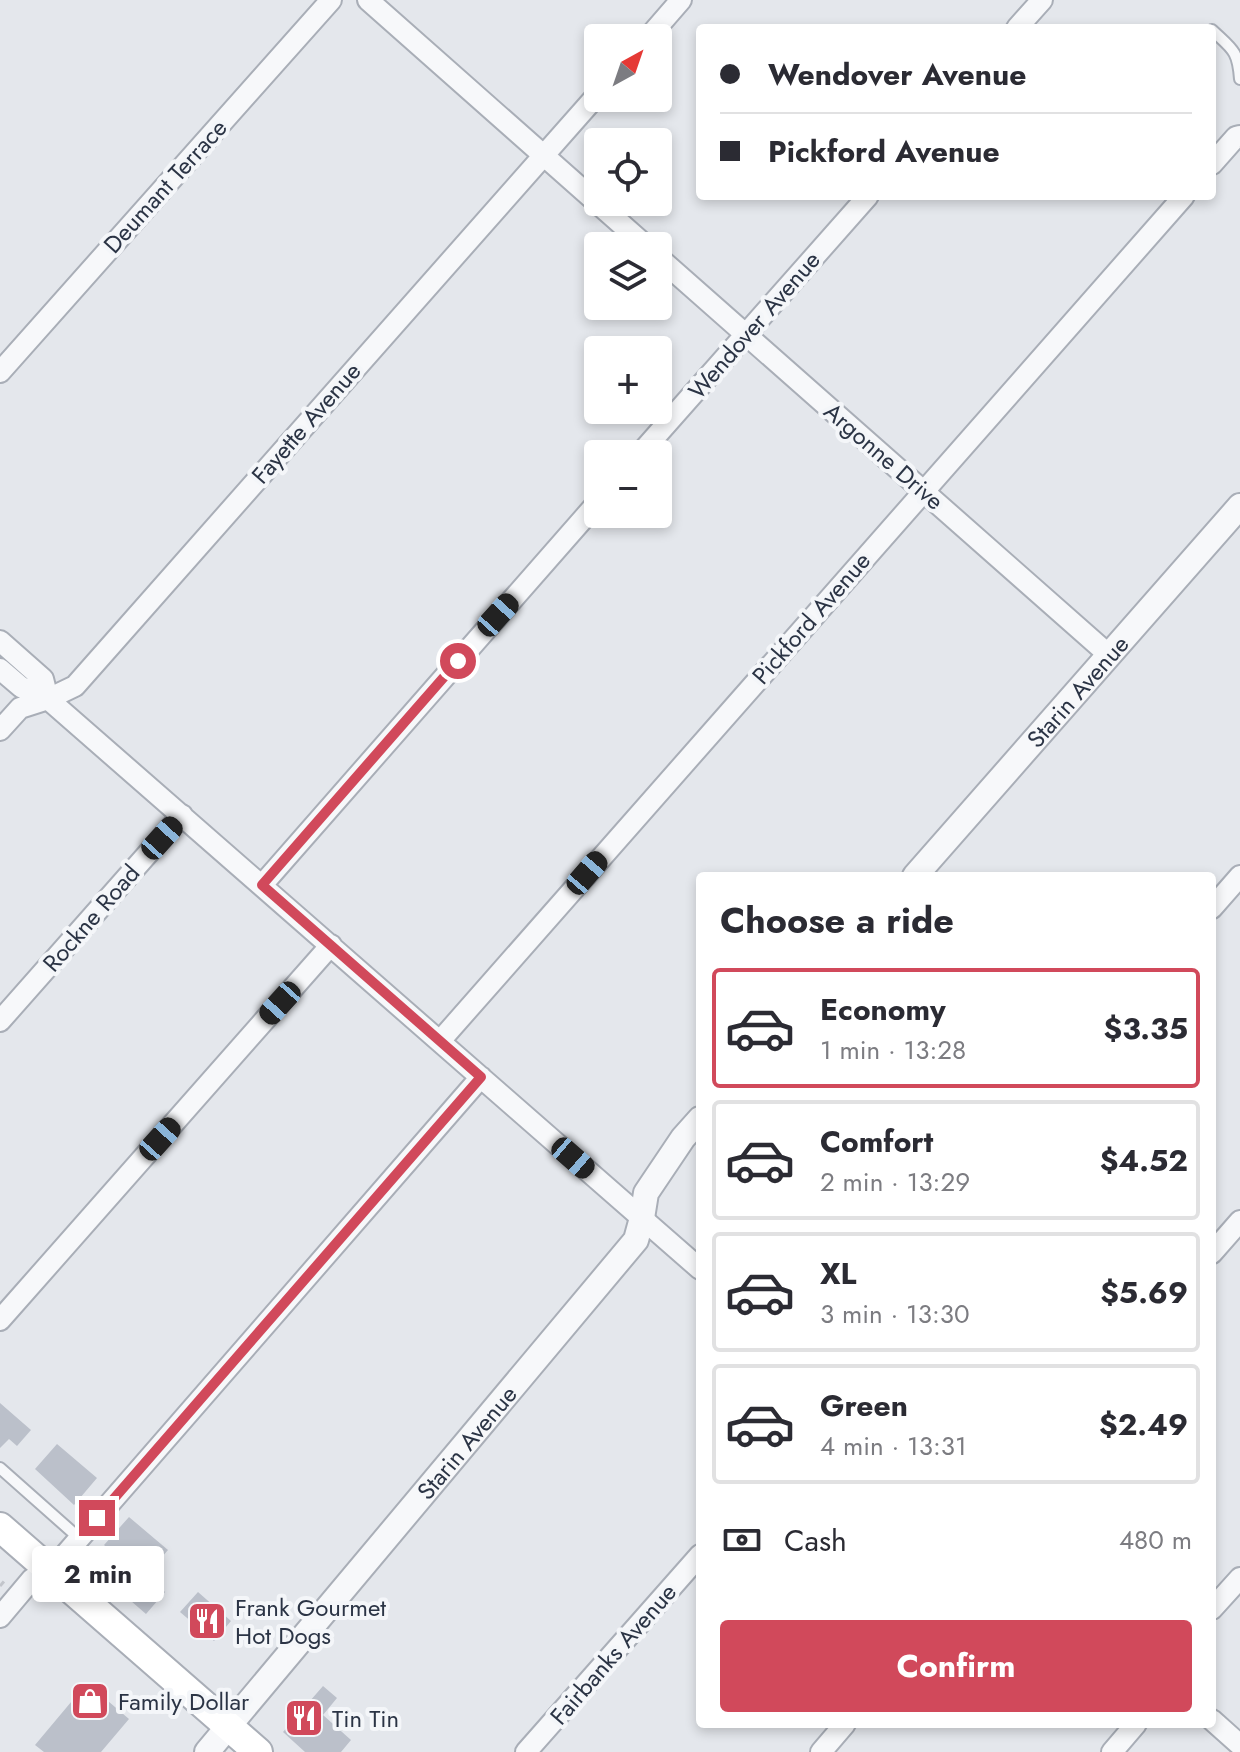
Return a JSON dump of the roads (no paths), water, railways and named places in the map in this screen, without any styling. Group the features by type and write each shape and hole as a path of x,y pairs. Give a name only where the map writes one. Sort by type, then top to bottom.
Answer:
{"main road":[{"path":"0,1527 258,1752"}],"street":[{"name":"Deumant Terrace","path":"0,372 331,0"},
{"path":"368,0 630,232"},
{"path":"660,24 681,0"},
{"path":"1021,24 1042,0"},
{"name":"Fayette Avenue","path":"0,730 20,708 75,686 584,110"},
{"path":"1216,160 1240,136"},
{"name":"Wendover Avenue","path":"652,440 864,200"},
{"name":"Pickford Avenue","path":"440,1041 1180,200"},
{"name":"Argonne Drive","path":"672,270 1109,655"},
{"name":"Starin Avenue","path":"919,872 1240,506"},
{"path":"262,885 584,518"},
{"path":"0,641 43,679 48,699"},
{"path":"0,669 21,687 48,699 696,1265"},
{"name":"Rockne Road","path":"0,1021 182,815"},
{"path":"1216,903 1240,876"},
{"path":"0,1320 331,945"},
{"path":"0,1617 32,1579 64,1556 481,1077"},
{"name":"Starin Avenue","path":"207,1752 636,1240 646,1193 696,1123"},
{"path":"1216,1248 1240,1221"},
{"name":"Fairbanks Avenue","path":"526,1752 696,1560"},
{"path":"1216,1605 1240,1578"},
{"path":"1216,1724 1240,1745"},
{"path":"821,1752 842,1728"},
{"path":"1112,1752 1133,1728"}],"lane":[{"path":"1216,34 1236,55 1240,79"},
{"path":"0,1470 79,1538"}],"place":[{"name":"Frank Gourmet Hot Dogs","path":"207,1621"},
{"name":"Family Dollar","path":"90,1701"},
{"name":"Tin Tin","path":"304,1718"}]}
